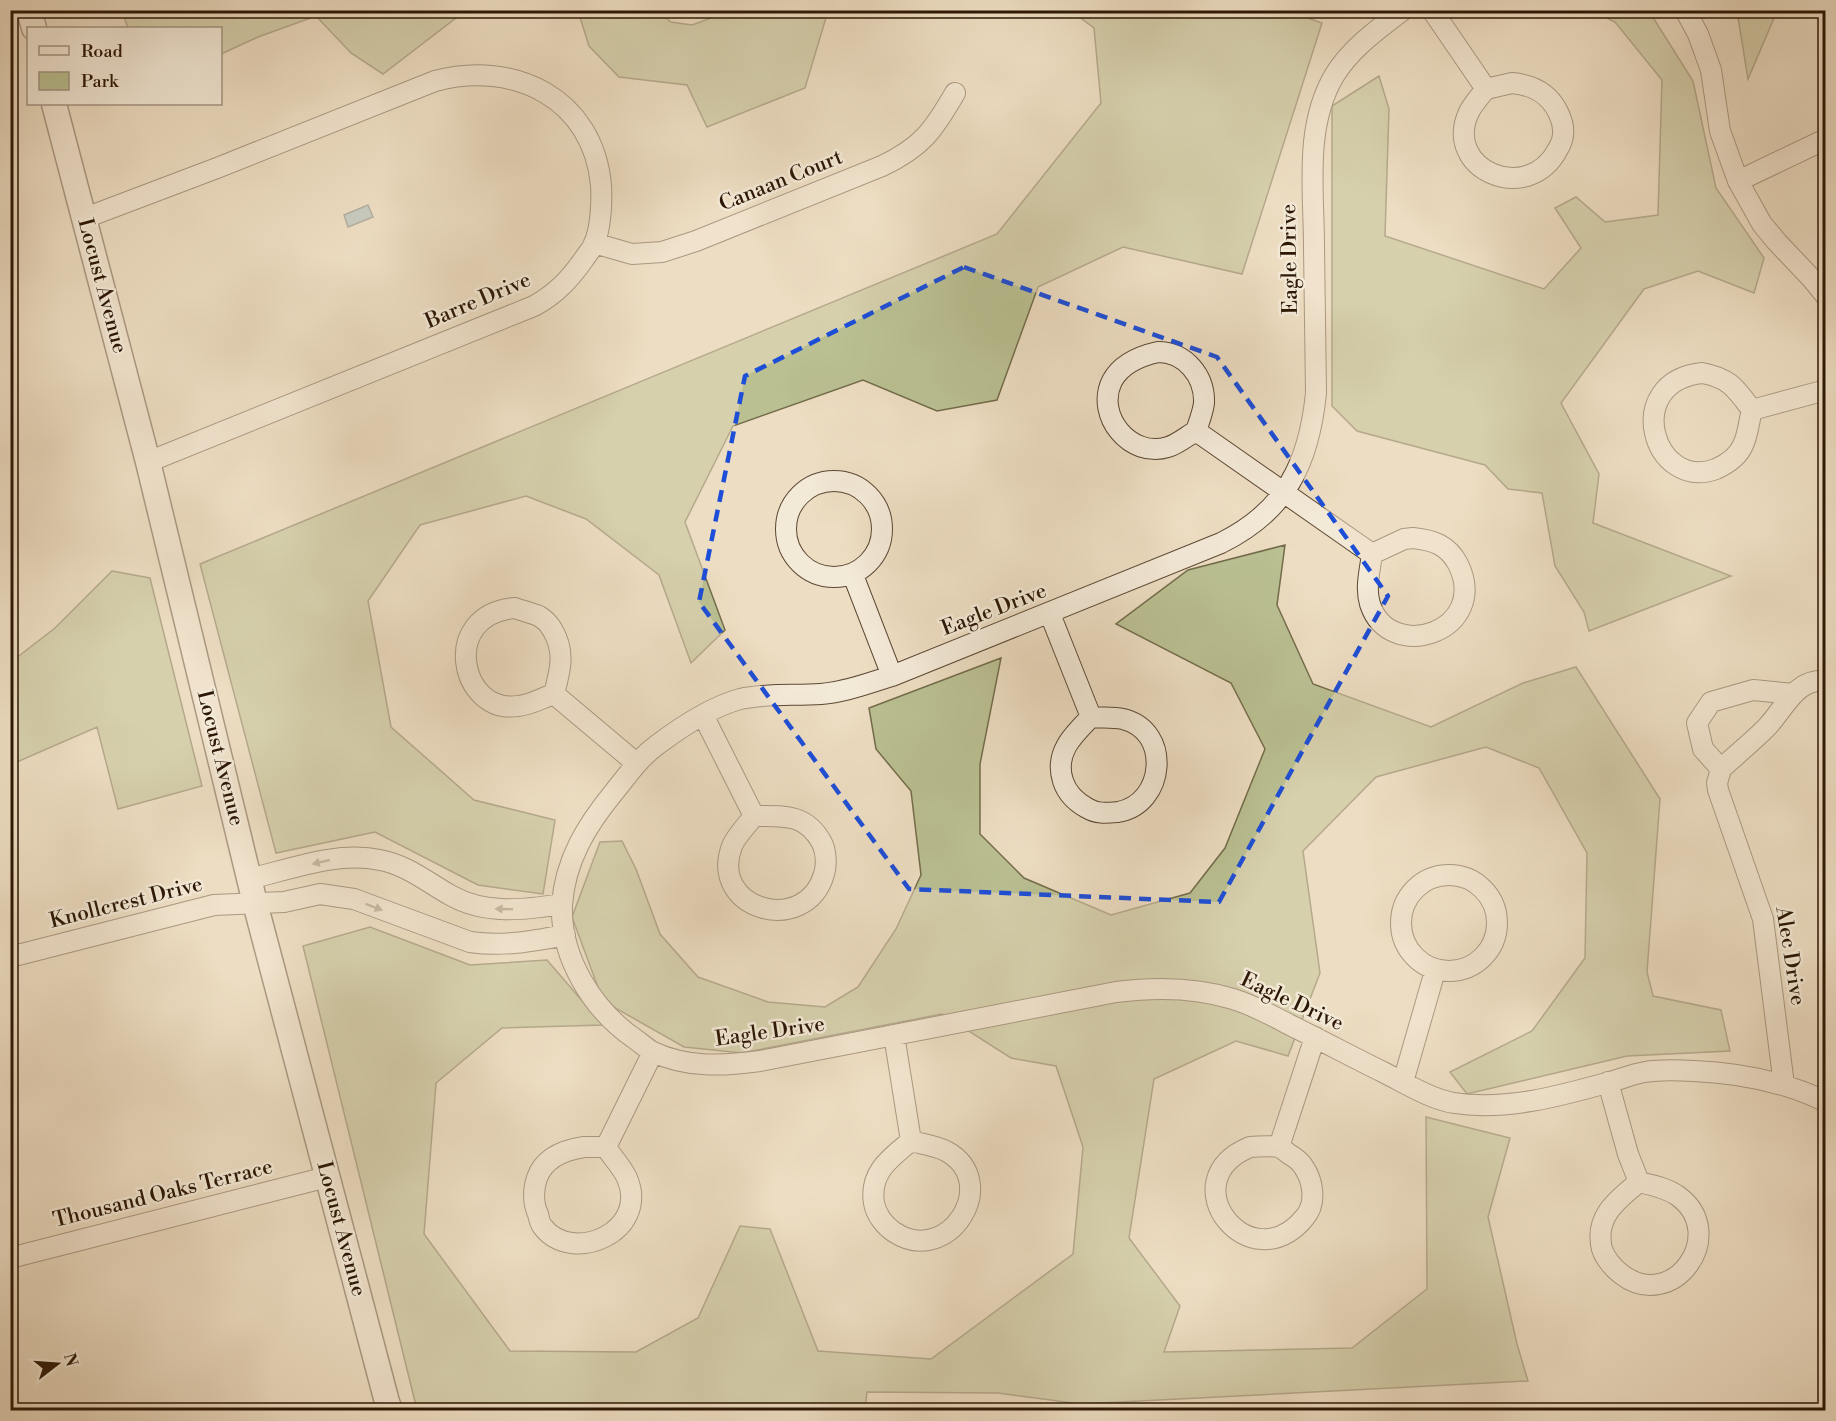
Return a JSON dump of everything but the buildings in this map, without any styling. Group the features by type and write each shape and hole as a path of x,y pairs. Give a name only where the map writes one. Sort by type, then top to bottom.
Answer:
{"street":[{"name":"Eagle Drive","path":"1403,10 1371,34 1342,64 1325,94 1319,111 1313,151 1316,393 1310,435 1299,467 1268,513 1245,532 1050,614 891,676 841,692 769,695 739,700 703,715 656,746 636,763 584,832 574,855 562,904 565,935 582,982 595,1003 617,1026 653,1052 684,1062 727,1065 1116,992 1157,988 1195,990 1253,1006 1441,1099 1479,1106 1513,1104 1643,1072 1662,1070 1720,1072 1784,1085 1826,1102"},
{"path":"1432,10 1486,89"},
{"path":"1685,10 1698,34 1711,70 1720,131 1738,181 1762,224 1826,296"},
{"name":"Barre Drive","path":"85,218 435,81 454,76 496,75 518,80 544,92 566,110 584,131 595,157 602,202 594,243 571,278 545,300 148,462"},
{"path":"1512,83 1536,89 1555,105 1562,119 1564,136 1552,160 1529,176 1512,179 1498,177 1481,168 1471,156 1466,141 1465,126 1470,111 1486,89 1512,83"},
{"name":"Canaan Court","path":"594,243 632,254 669,250 882,166 919,144 932,131 955,93"},
{"name":"Locust Avenue","path":"54,105 148,462 255,903 390,1410"},
{"path":"1738,181 1826,139"},
{"path":"1166,352 1183,359 1192,367 1204,392 1204,405 1196,431 1169,447 1150,448 1131,443 1121,436 1109,410 1109,392 1112,381 1140,356 1166,352"},
{"path":"1702,373 1718,376 1731,383 1752,410 1744,445 1724,466 1710,471 1690,470 1678,466 1662,453 1653,424 1653,413 1658,400 1679,378 1687,375 1702,373"},
{"path":"1752,410 1826,390"},
{"path":"1196,431 1372,554"},
{"path":"826,482 842,482 871,497 878,508 882,534 879,545 875,554 853,575 822,575 805,567 794,558 787,545 786,517 797,499 809,488 826,482"},
{"path":"1404,539 1428,539 1441,545 1453,555 1462,573 1465,588 1463,601 1453,619 1441,631 1428,635 1408,636 1390,629 1377,617 1370,604 1368,587 1372,554 1404,539"},
{"path":"853,575 891,676"},
{"path":"515,609 540,616 549,625 562,651 554,694 518,706 506,706 480,694 472,684 467,668 467,642 485,618 500,610 515,609"},
{"path":"1050,614 1090,717"},
{"path":"1794,694 1753,690 1711,702 1697,723 1703,749 1721,769 1768,726 1794,694 1814,680 1826,681"},
{"path":"554,694 636,763"},
{"path":"703,715 754,816"},
{"path":"1090,717 1122,719 1131,722 1141,728 1156,750 1158,760 1155,780 1145,798 1137,806 1104,814 1092,811 1078,803 1066,789 1061,766 1062,754 1069,740 1090,717"},
{"name":"Alec Drive","path":"1721,769 1717,783 1718,790 1763,919 1784,1085"},
{"path":"754,816 791,816 805,823 817,833 824,847 826,868 822,882 812,895 796,907 784,911 765,910 749,903 733,885 729,873 729,860 733,844 754,816"},
{"path":"249,879 335,859 364,858 393,863 420,875 451,896 485,908 533,909 562,904"},
{"path":"1449,875 1464,877 1478,885 1489,897 1496,909 1498,933 1487,954 1472,966 1454,972 1435,971 1412,952 1404,940 1400,925 1401,910 1405,901 1424,883 1449,875"},
{"name":"Knollcrest Drive","path":"10,957 214,905 284,902 321,894 354,899 470,942 517,944 565,935"},
{"path":"1403,1082 1435,971"},
{"path":"894,1035 911,1141"},
{"path":"1279,1147 1315,1037"},
{"path":"606,1148 653,1052"},
{"path":"1608,1082 1628,1154 1639,1182"},
{"path":"911,1141 944,1150 963,1166 969,1179 970,1193 962,1217 954,1228 938,1238 920,1242 903,1238 886,1227 874,1206 873,1192 876,1177 883,1164 911,1141"},
{"path":"1250,1147 1279,1147 1302,1164 1310,1180 1311,1204 1304,1219 1290,1231 1275,1239 1262,1241 1241,1233 1226,1221 1217,1203 1216,1183 1219,1172 1239,1151 1250,1147"},
{"path":"575,1148 606,1148 626,1176 630,1188 631,1203 627,1215 623,1223 605,1238 584,1243 570,1243 561,1240 543,1227 535,1208 534,1185 539,1172 549,1160 560,1153 575,1148"},
{"name":"Thousand Oaks Terrace","path":"10,1258 327,1177"},
{"path":"1639,1182 1668,1190 1678,1196 1690,1207 1697,1221 1700,1235 1692,1260 1684,1270 1668,1282 1656,1285 1628,1279 1616,1270 1603,1252 1601,1240 1602,1223 1606,1212 1639,1182"}],"highlighted area":[{"path":"964,267 1217,357 1388,596 1219,902 909,889 699,602 745,376"}],"green space":[{"path":"122,10 465,11 383,74 351,53 316,16 258,37 222,54 222,27 128,27"},
{"path":"578,11 657,11 671,22 692,25 730,11 828,11 805,88 707,127 687,85 619,77 589,46"},
{"path":"1071,11 1287,11 1322,23 1242,274 1123,247 1038,287 997,400 937,411 863,380 733,426 685,522 725,630 691,663 659,575 586,519 526,496 420,525 368,601 391,727 474,800 555,820 543,894 478,885 375,832 276,853 200,564 997,234 1101,103 1094,28"},
{"path":"1593,11 1649,11 1693,81 1716,188 1764,258 1754,293 1698,271 1644,289 1561,403 1599,474 1593,523 1731,576 1589,631 1584,612 1555,566 1542,493 1508,489 1485,465 1357,431 1332,406 1332,106 1379,76 1389,109 1385,236 1544,289 1581,248 1555,208 1576,197 1605,222 1658,215 1662,80 1615,22"},
{"path":"1737,11 1777,11 1748,79"},
{"path":"1285,545 1277,605 1313,684 1431,727 1523,683 1576,667 1660,799 1647,972 1653,996 1721,1010 1730,1051 1627,1056 1467,1094 1450,1072 1532,1031 1585,958 1587,853 1539,768 1486,747 1376,777 1303,851 1320,973 1288,1056 1236,1041 1154,1079 1129,1238 1180,1306 1164,1352 1352,1348 1427,1289 1426,1117 1510,1138 1488,1217 1517,1344 1528,1381 1081,1404 998,1393 867,1392 865,1410 417,1410 303,946 370,927 470,965 547,960 603,1025 502,1028 436,1083 424,1234 510,1351 636,1352 698,1318 740,1226 770,1229 818,1351 931,1359 1073,1254 1083,1147 1056,1066 1011,1058 942,1014 742,1053 684,1047 603,1001 572,917 600,842 622,841 636,869 660,934 698,977 768,1002 825,1007 858,987 896,929 921,875 911,791 876,749 869,708 1001,658 980,764 980,834 1024,878 1111,915 1190,893 1225,848 1265,749 1231,683 1116,624 1188,570"},
{"path":"112,571 150,578 202,786 118,809 97,727 10,765 11,662 55,628"},
{"path":"358,1404 361,1410 47,1410"}],"water":[{"path":"368,205 373,217 348,227 344,215"}]}
